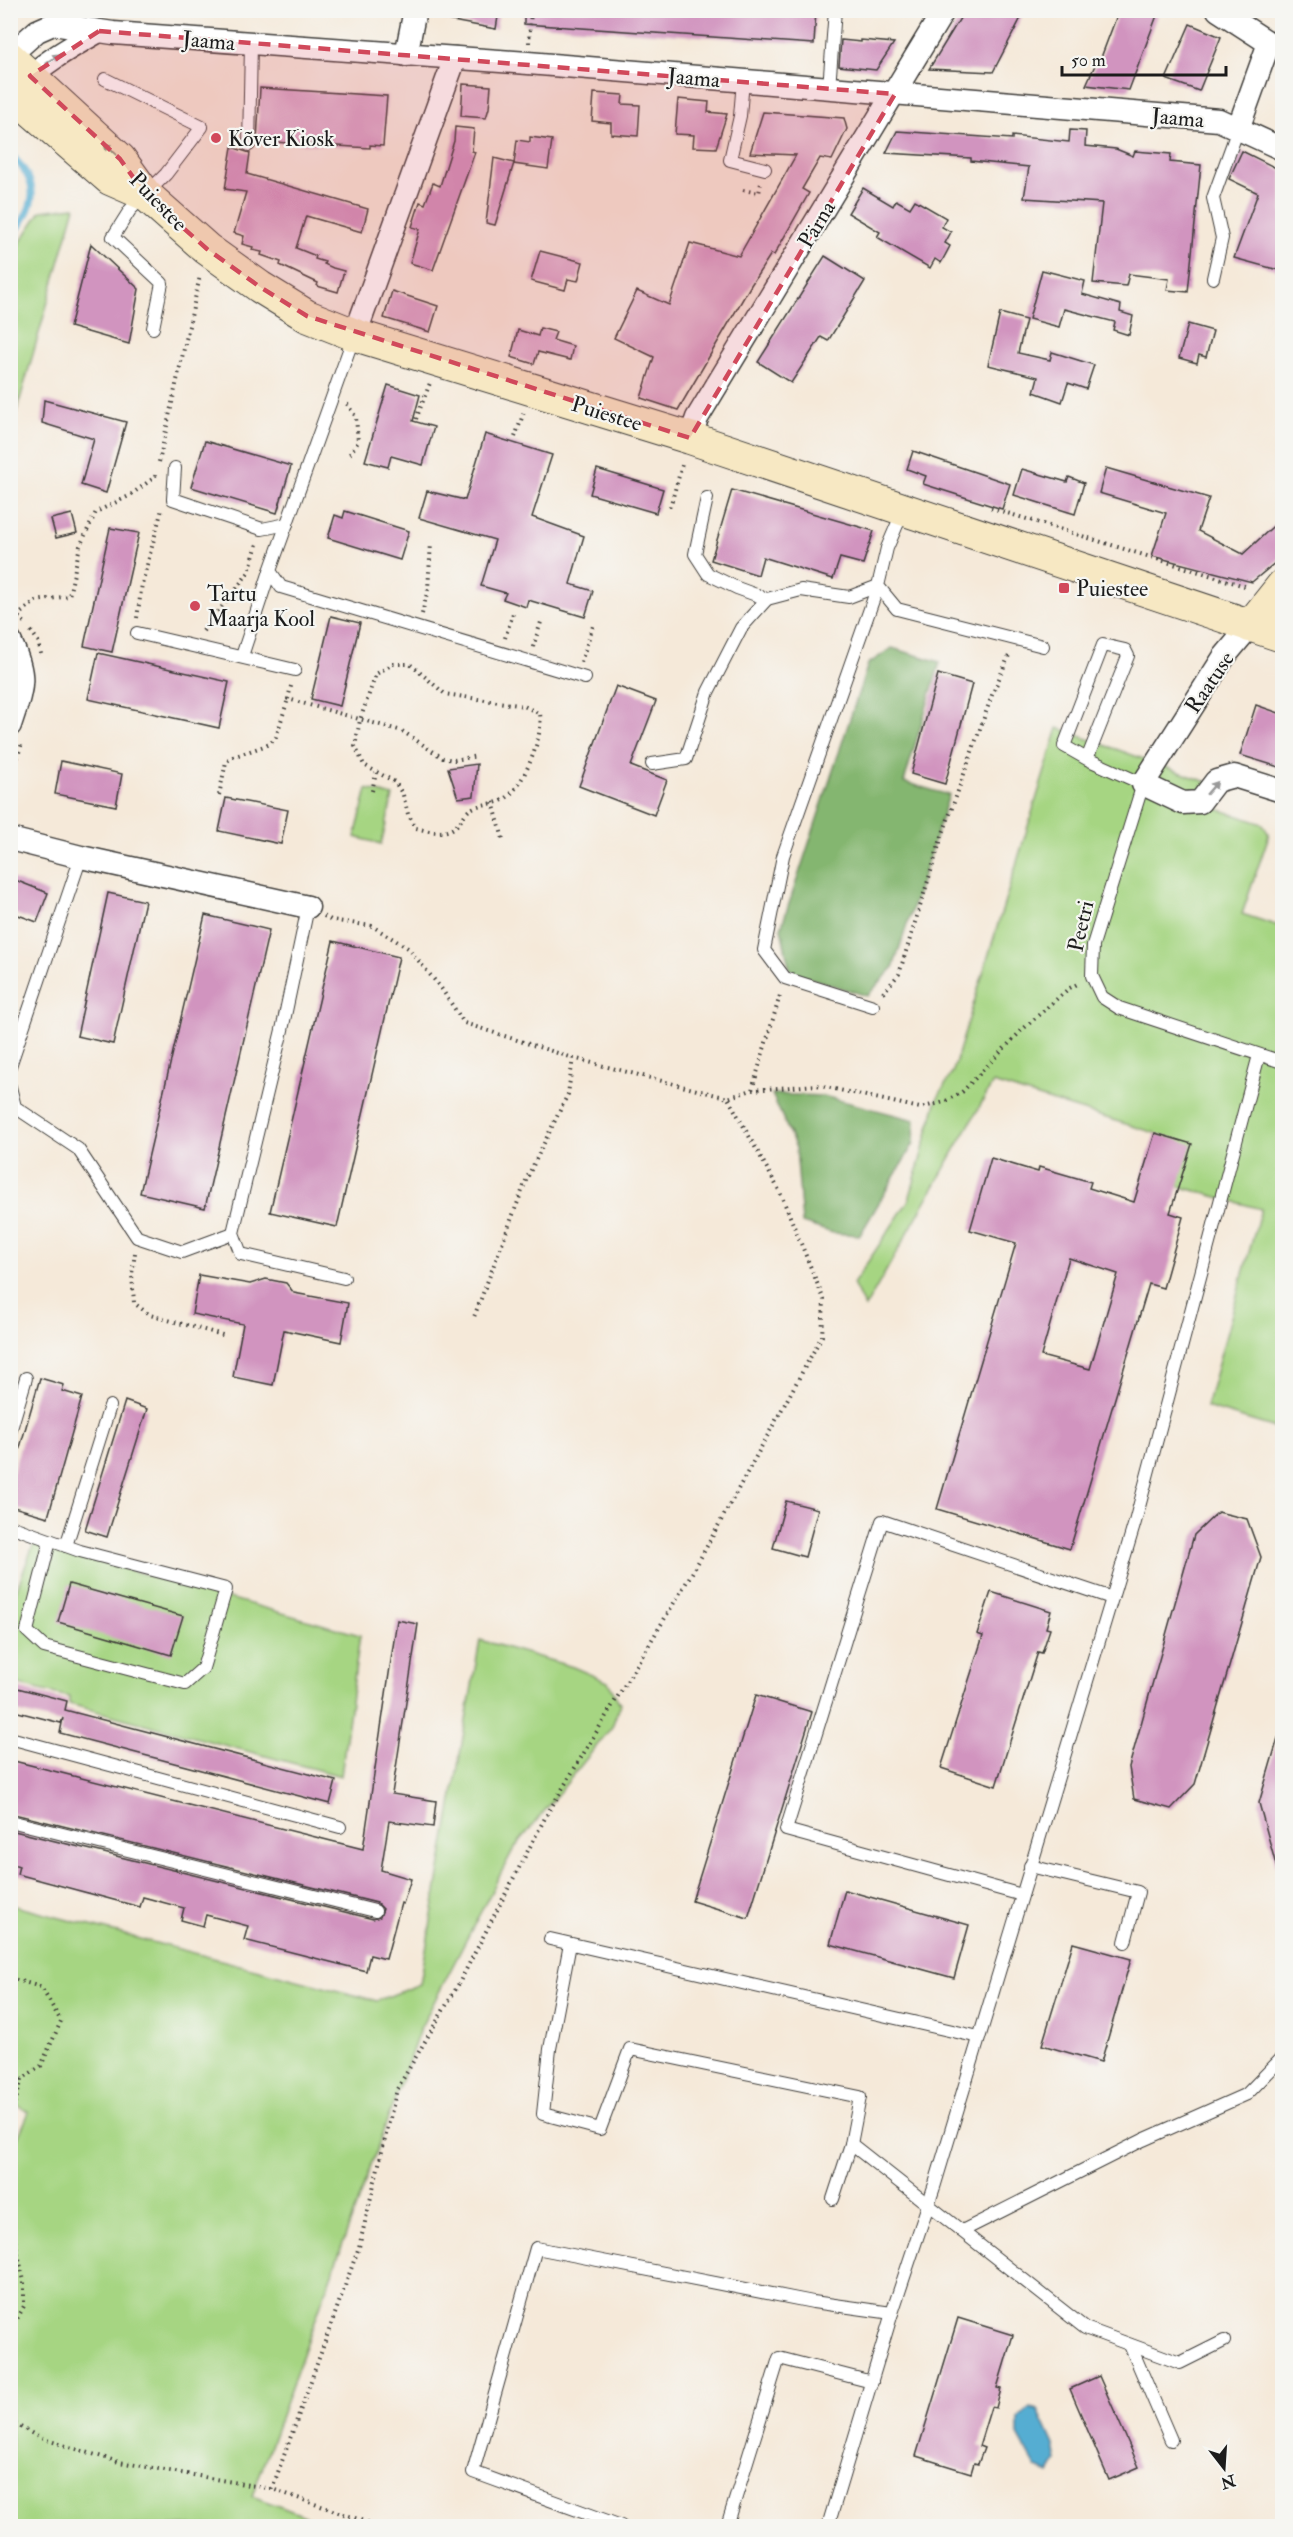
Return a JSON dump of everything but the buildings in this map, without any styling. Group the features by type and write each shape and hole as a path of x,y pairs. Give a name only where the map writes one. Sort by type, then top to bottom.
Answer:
{"main road":[{"name":"Puiestee","path":"15,75 120,159 146,195 207,249 260,287 307,316 355,335 690,438 904,508 1282,636"},
{"name":"Raatuse","path":"1250,626 1282,586"}],"street":[{"path":"406,55 415,10"},
{"name":"Pärna","path":"690,438 697,418 944,10"},
{"path":"1218,10 1276,46 1238,129"},
{"name":"Jaama","path":"15,75 37,31 53,24 99,31 251,44 528,63 1219,120 1282,149"},
{"path":"15,75 99,31"},
{"path":"355,335 455,58"},
{"name":"Raatuse","path":"1143,784 1224,657 1250,626"},
{"path":"10,641 22,668 23,685 10,724"},
{"path":"1143,784 1183,803 1200,802 1216,781 1234,776 1282,791"},
{"path":"10,839 308,907"}],"lane":[{"path":"829,88 835,10"},
{"path":"249,145 251,44"},
{"path":"105,79 202,127 166,174 130,210 113,237 162,283 153,328"},
{"path":"743,81 740,116 730,160 765,169"},
{"path":"1213,278 1222,238 1213,198 1238,129"},
{"path":"242,656 270,571 355,335"},
{"path":"174,468 173,499 262,529 287,524"},
{"path":"707,498 695,554 708,574 737,588 767,598 801,590 849,597 878,586"},
{"path":"873,1006 784,978 764,950 783,856 878,586 887,548 904,508"},
{"path":"270,571 281,586 580,676"},
{"path":"878,586 897,609 1043,646"},
{"path":"652,764 686,759 708,692 741,628 767,598"},
{"path":"137,633 295,670"},
{"path":"1087,759 1128,656 1125,650 1103,645 1064,746 1087,759 1143,784"},
{"name":"Peetri","path":"1143,784 1093,945 1092,976 1102,997 1119,1008 1282,1062"},
{"path":"10,1066 81,857"},
{"path":"308,907 282,1030 233,1233 241,1254 344,1278"},
{"path":"828,2526 892,2313 929,2204 1135,1522 1259,1055"},
{"path":"11,1091 15,1107 78,1149 137,1237 182,1252 233,1233"},
{"path":"10,1432 26,1378"},
{"path":"66,1546 110,1406"},
{"path":"1022,1895 786,1830 882,1521 1112,1598"},
{"path":"10,1526 66,1546 226,1589 203,1668 185,1684 44,1647 27,1631 50,1541"},
{"path":"10,1738 340,1827"},
{"path":"10,1821 375,1911"},
{"path":"1030,1866 1138,1893 1125,1942"},
{"path":"550,1939 979,2037"},
{"path":"570,1944 550,2049 543,2114 600,2129 630,2049 860,2097 851,2144 833,2199"},
{"path":"962,2231 1143,2140 1247,2094 1282,2058"},
{"path":"851,2144 1085,2328 1180,2363 1224,2341"},
{"path":"621,2526 472,2472 536,2248 813,2302 892,2313"},
{"path":"1130,2345 1171,2440"},
{"path":"727,2526 779,2358 872,2382"}],"path":[{"path":"528,63 531,10"},
{"path":"743,190 759,193"},
{"path":"10,621 36,601 69,596 80,546 96,512 129,496 155,477 207,249"},
{"path":"416,419 437,361"},
{"path":"337,384 356,417 358,442 349,455"},
{"path":"515,437 525,407"},
{"path":"670,507 690,438"},
{"path":"137,633 136,622 142,584 160,510 173,499"},
{"path":"193,645 249,572 262,529"},
{"path":"419,628 428,589 431,543"},
{"path":"500,652 514,610"},
{"path":"528,661 542,619"},
{"path":"580,676 594,623"},
{"path":"873,1006 899,974 959,788 992,695 1016,639"},
{"path":"393,664 410,664 445,694 524,706 540,714 542,724 536,747 520,783 503,800 470,809 454,828 435,833 416,828 408,814 403,795 395,782 364,765 355,746 360,720 376,674 393,664"},
{"path":"219,795 226,762 233,757 270,744 276,738 295,670"},
{"path":"288,699 402,731 443,758 454,760 477,756"},
{"path":"372,791 376,773"},
{"path":"493,802 503,839"},
{"path":"308,907 331,920 372,926 408,948 441,988 464,1023 573,1058 728,1098 752,1089 817,1085 920,1108 944,1102 962,1092 1022,1030 1068,989 1092,976"},
{"path":"752,1089 784,978"},
{"path":"474,1317 527,1178 568,1094 573,1058"},
{"path":"272,2489 359,2247 397,2089 458,1987 546,1816 695,1568 822,1336 824,1300 780,1192 728,1098"},
{"path":"137,1237 132,1275 134,1303 150,1315 226,1336"},
{"path":"10,1978 41,1987 61,2021 41,2066 22,2079 10,2120"},
{"path":"10,2075 22,2079"},
{"path":"10,2218 24,2281 24,2306 10,2332"},
{"path":"10,2421 40,2438 119,2462 272,2489 378,2526"}],"highlighted area":[{"path":"99,31 895,94 690,438 307,316 260,287 207,249 146,195 120,159 30,76"}],"green space":[{"path":"75,207 11,431 11,256 41,211"},
{"path":"892,648 940,662 904,782 949,795 893,968 867,996 790,972 781,928 868,664"},
{"path":"1058,728 1218,786 1214,808 1263,824 1269,835 1242,914 1282,927 1282,1430 1206,1407 1261,1209 1178,1186 1155,1133 993,1083 865,1308 853,1284 909,1200 937,1099 953,1071"},
{"path":"367,789 393,796 381,844 355,837"},
{"path":"772,1094 823,1096 915,1120 914,1143 860,1235 833,1233 802,1223 796,1148"},
{"path":"34,1543 360,1635 341,1776 69,1704 69,1697 11,1683 10,1607"},
{"path":"480,1640 573,1667 608,1682 620,1704 612,1727 513,1850 420,2029 252,2496 331,2526 11,2526 10,2156 29,2112 11,2102 11,1905 377,2001 420,1984"}],"water":[{"path":"1030,2408 1038,2410 1054,2445 1057,2461 1050,2473 1036,2468 1018,2435 1018,2418"}],"waterway":[{"path":"10,154 27,175 32,195 26,216 10,238"}],"place":[{"name":"Kõver Kiosk","path":"216,138"},
{"name":"Puiestee","path":"1064,588"},
{"name":"Tartu Maarja Kool","path":"195,606"}]}
